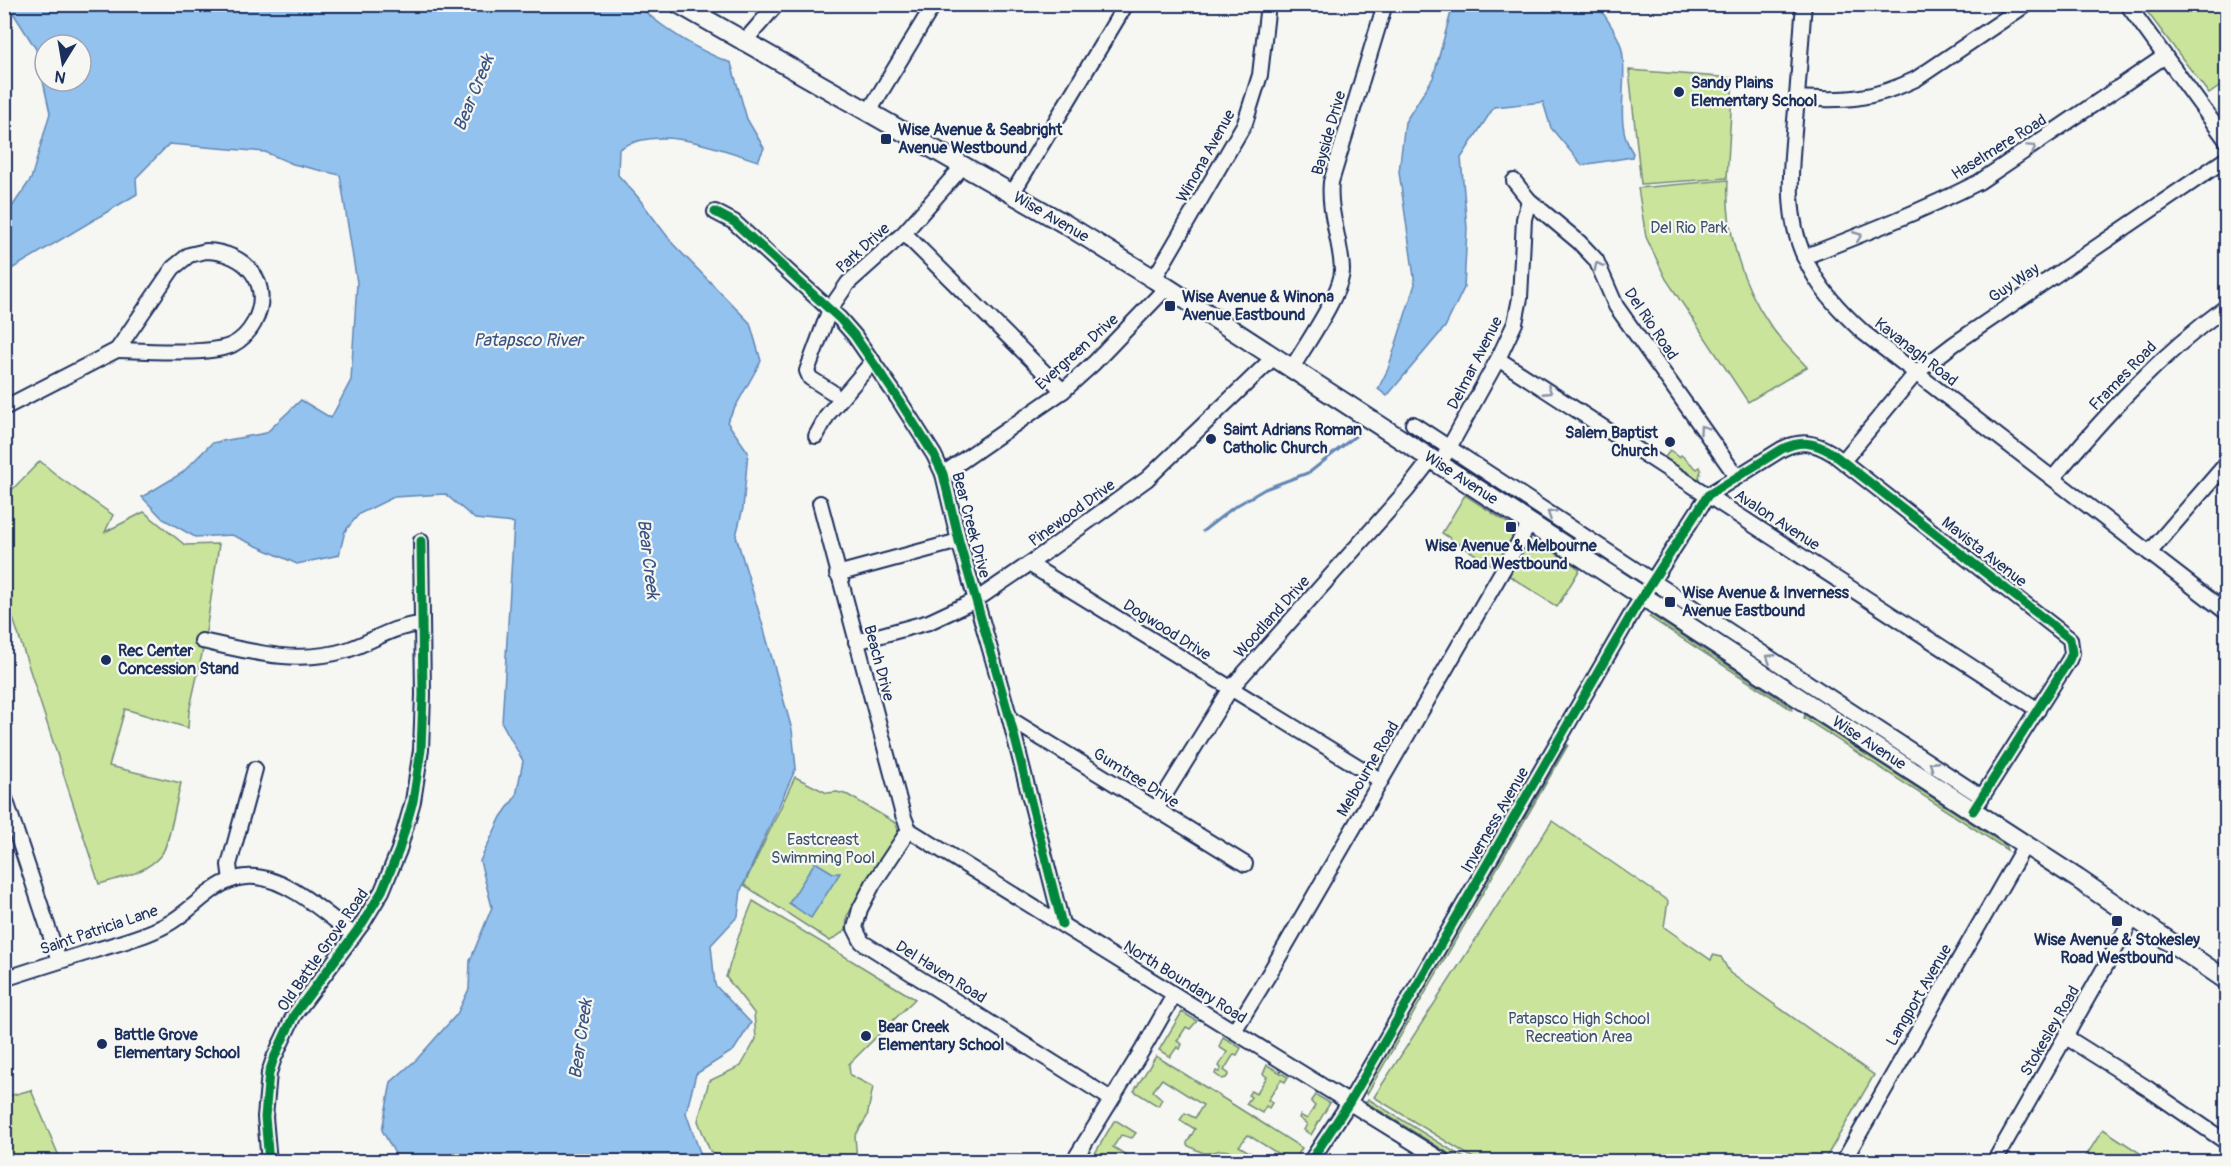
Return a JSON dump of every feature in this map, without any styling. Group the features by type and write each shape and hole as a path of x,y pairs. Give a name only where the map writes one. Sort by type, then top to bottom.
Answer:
{"main road":[{"name":"Wise Avenue","path":"679,4 743,43 1012,194 1161,283 1530,523 1647,588 1978,804 2025,844 2226,980"}],"street":[{"path":"743,43 777,4"},
{"path":"868,113 934,4"},
{"path":"1012,194 1126,4"},
{"name":"Winona Avenue","path":"1161,283 1245,123 1260,75 1268,4"},
{"name":"Bayside Drive","path":"1292,368 1340,284 1341,262 1330,203 1331,182 1385,4"},
{"name":"Kavanagh Road","path":"1804,4 1791,199 1794,222 1804,257 1821,288 1842,313 1864,333 2226,612"},
{"path":"1797,98 1857,99 1898,88 1916,79 2027,4"},
{"path":"2127,4 2226,140"},
{"name":"Haselmere Road","path":"1804,257 1859,236 1979,182 2165,56"},
{"name":"Guy Way","path":"1843,461 1916,373 1967,334 2226,159"},
{"name":"Park Drive","path":"832,392 810,378 807,371 830,309 848,283 904,233 963,166"},
{"name":"Del Rio Road","path":"1514,181 1529,200 1579,242 1596,260 1616,306 1737,477"},
{"name":"Delmar Avenue","path":"1436,462 1450,447 1513,330 1519,307 1524,219 1529,200"},
{"name":"Bear Creek Drive","path":"715,212 734,222 830,309 854,335 934,455 943,474 959,541 1010,719 1062,924"},
{"path":"904,233 1063,391"},
{"path":"4,408 117,350 211,350 231,345 247,335 256,320 261,304 258,281 250,269 231,255 206,250 189,255 173,268 117,350"},
{"name":"Evergreen Drive","path":"943,474 1063,391 1094,363 1161,283"},
{"name":"Frames Road","path":"2053,478 2099,424 2151,370 2176,346 2226,307"},
{"name":"Pinewood Drive","path":"856,642 929,622 976,600 1029,564 1147,479 1274,357"},
{"name":"Avalon Avenue","path":"1498,359 2038,710"},
{"path":"816,436 828,414 873,361"},
{"name":"Wise Avenue","path":"1413,424 1450,447 1647,588"},
{"name":"Mavista Avenue","path":"1708,495 1782,450 1799,443 1818,446 1843,461 2070,639 2072,652 2069,660 1978,804"},
{"name":"Woodland Drive","path":"1156,810 1231,688 1407,490 1436,462"},
{"path":"2149,553 2226,464"},
{"name":"Inverness Avenue","path":"1310,1161 1349,1103 1647,588 1708,495"},
{"name":"Beach Drive","path":"820,503 837,574 909,830"},
{"name":"Melbourne Road","path":"1234,1031 1530,523"},
{"name":"Old Battle Grove Road","path":"268,1161 265,1117 269,1073 274,1058 294,1015 372,909 394,865 415,792 421,750 423,695 420,624 421,541"},
{"path":"837,574 959,541"},
{"name":"Dogwood Drive","path":"1029,564 1380,780"},
{"path":"202,641 273,656 313,657 350,649 403,626 420,624"},
{"name":"Gumtree Drive","path":"1010,719 1245,864"},
{"path":"231,880 229,865 255,769"},
{"path":"4,795 59,961"},
{"name":"North Boundary Road","path":"909,830 1445,1161"},
{"name":"Del Haven Road","path":"909,830 860,909 855,928 857,936 869,948 1111,1099"},
{"name":"Langport Avenue","path":"1843,1161 2025,844"},
{"name":"Saint Patricia Lane","path":"4,979 154,931 183,914 210,891 231,880 256,877 280,883 354,935"},
{"name":"Stokesley Road","path":"1994,1161 2134,916"},
{"path":"1073,1161 1174,995"},
{"path":"2066,1037 2147,1088 2226,1142"}],"green space":[{"path":"2142,5 2226,5 2226,82 2209,94"},
{"path":"1629,70 1733,78 1727,178 1641,184"},
{"name":"Del Rio Park","path":"1728,180 1732,237 1743,274 1770,325 1807,367 1748,402 1666,279 1646,237 1638,188"},
{"path":"1670,450 1679,457 1681,455 1697,469 1700,467 1698,481 1664,459"},
{"path":"40,461 113,515 105,532 144,512 185,545 219,544 204,645 189,712 188,728 125,709 109,766 181,783 167,842 161,855 148,866 133,874 99,884 13,618 5,607 4,498"},
{"path":"1465,495 1514,527 1515,536 1496,568 1442,533"},
{"path":"1529,541 1537,541 1580,569 1557,607 1508,575"},
{"path":"1651,615 1793,708 1792,710 1649,617"},
{"path":"1805,715 2005,845 2007,850 1804,718"},
{"path":"1568,745 1367,1094 1364,1092"},
{"name":"Eastcreast Swimming Pool","path":"795,777 827,793 837,792 848,795 894,822 898,829 897,836 847,916 846,930 830,941 744,885"},
{"name":"Patapsco High School Recreation Area","path":"1552,821 1668,901 1664,927 1711,960 1713,955 1721,957 1730,973 1874,1075 1824,1161 1478,1161 1374,1097"},
{"path":"753,901 915,999 849,1064 850,1075 873,1087 867,1117 855,1136 857,1161 724,1161 710,1151 698,1121 709,1081 741,1066 756,1039 754,1013 726,977"},
{"path":"1182,1012 1197,1021 1190,1029 1186,1027 1177,1041 1182,1044 1180,1049 1177,1047 1170,1057 1159,1050"},
{"path":"1223,1037 1241,1048 1237,1055 1234,1054 1224,1070 1229,1074 1222,1079 1215,1074 1216,1071 1219,1072 1221,1068 1219,1066 1227,1052 1219,1047"},
{"path":"1156,1056 1302,1148 1294,1161 1279,1161 1282,1156 1248,1135 1239,1146 1264,1161 1248,1160 1225,1150 1205,1153 1187,1145 1195,1129 1180,1120 1185,1113 1195,1118 1203,1105 1162,1079 1153,1091 1162,1099 1158,1106 1134,1091"},
{"path":"1267,1065 1288,1077 1285,1082 1281,1080 1268,1100 1272,1103 1269,1108 1266,1106 1262,1113 1246,1104 1251,1097 1248,1095 1251,1091 1256,1094 1267,1077 1263,1074"},
{"path":"31,1090 61,1161 5,1161 5,1097"},
{"path":"1316,1095 1330,1103 1311,1135 1304,1130 1307,1124 1299,1118 1300,1115 1307,1119 1315,1106 1311,1102"},
{"path":"1368,1099 1469,1161 1461,1161 1366,1102"},
{"path":"1114,1121 1136,1133 1132,1138 1121,1135 1113,1147 1136,1161 1104,1161 1094,1155"},
{"path":"2103,1129 2152,1161 2083,1161"}],"water":[{"name":"Patapsco River","path":"8,5 637,5 681,38 731,63 747,119 764,148 758,161 688,141 652,138 619,149 618,175 673,244 750,323 761,361 727,422 748,452 743,508 736,536 792,730 796,768 741,890 738,916 711,945 715,985 751,1023 734,1050 696,1074 686,1113 703,1161 399,1161 382,1130 391,1082 417,1059 457,1014 469,989 470,961 492,907 480,861 501,817 516,796 523,761 502,723 514,523 475,519 445,494 394,497 359,514 345,531 339,555 297,564 232,535 195,537 163,519 142,497 182,473 212,443 266,433 301,400 331,418 351,380 357,283 340,175 293,164 265,152 169,144 136,178 137,194 5,273 5,217 31,179 50,113 46,93 93,93 93,33 33,33 33,44"},
{"path":"1453,5 1598,5 1621,46 1624,73 1622,115 1627,141 1633,153 1632,157 1582,165 1551,128 1543,102 1494,107 1461,158 1467,228 1464,288 1445,327 1387,396 1378,389 1388,369 1415,284 1399,172 1405,122 1433,78"},
{"path":"815,862 833,873 840,873 811,918 789,903"}],"waterway":[{"path":"1203,531 1234,507 1265,489 1310,472 1359,433"}],"cycle path":[{"path":"715,212 734,222 840,319 854,335 897,397 934,455 943,474 959,541 1010,719 1062,924"},
{"path":"1310,1162 1349,1103 1635,608 1708,495 1782,449 1795,444 1807,443 1832,453 2070,639 2072,653 2069,660 1973,811"},
{"path":"269,1162 265,1117 269,1073 274,1058 294,1015 362,924 382,891 399,850 413,801 421,750 423,695 421,541"}],"place":[{"name":"Sandy Plains Elementary School","path":"1679,92"},
{"name":"Wise Avenue & Seabright Avenue Westbound","path":"886,139"},
{"name":"Wise Avenue & Winona Avenue Eastbound","path":"1170,306"},
{"name":"Saint Adrians Roman Catholic Church","path":"1211,439"},
{"name":"Salem Baptist Church","path":"1670,442"},
{"name":"Wise Avenue & Melbourne Road Westbound","path":"1511,527"},
{"name":"Wise Avenue & Inverness Avenue Eastbound","path":"1670,602"},
{"name":"Rec Center Concession Stand","path":"106,660"},
{"name":"Wise Avenue & Stokesley Road Westbound","path":"2117,921"},
{"name":"Bear Creek Elementary School","path":"866,1036"},
{"name":"Battle Grove Elementary School","path":"102,1044"}],"water label":[{"name":"Bear Creek","path":"474,93"},
{"name":"Bear Creek","path":"648,559"},
{"name":"Bear Creek","path":"581,1039"}]}
